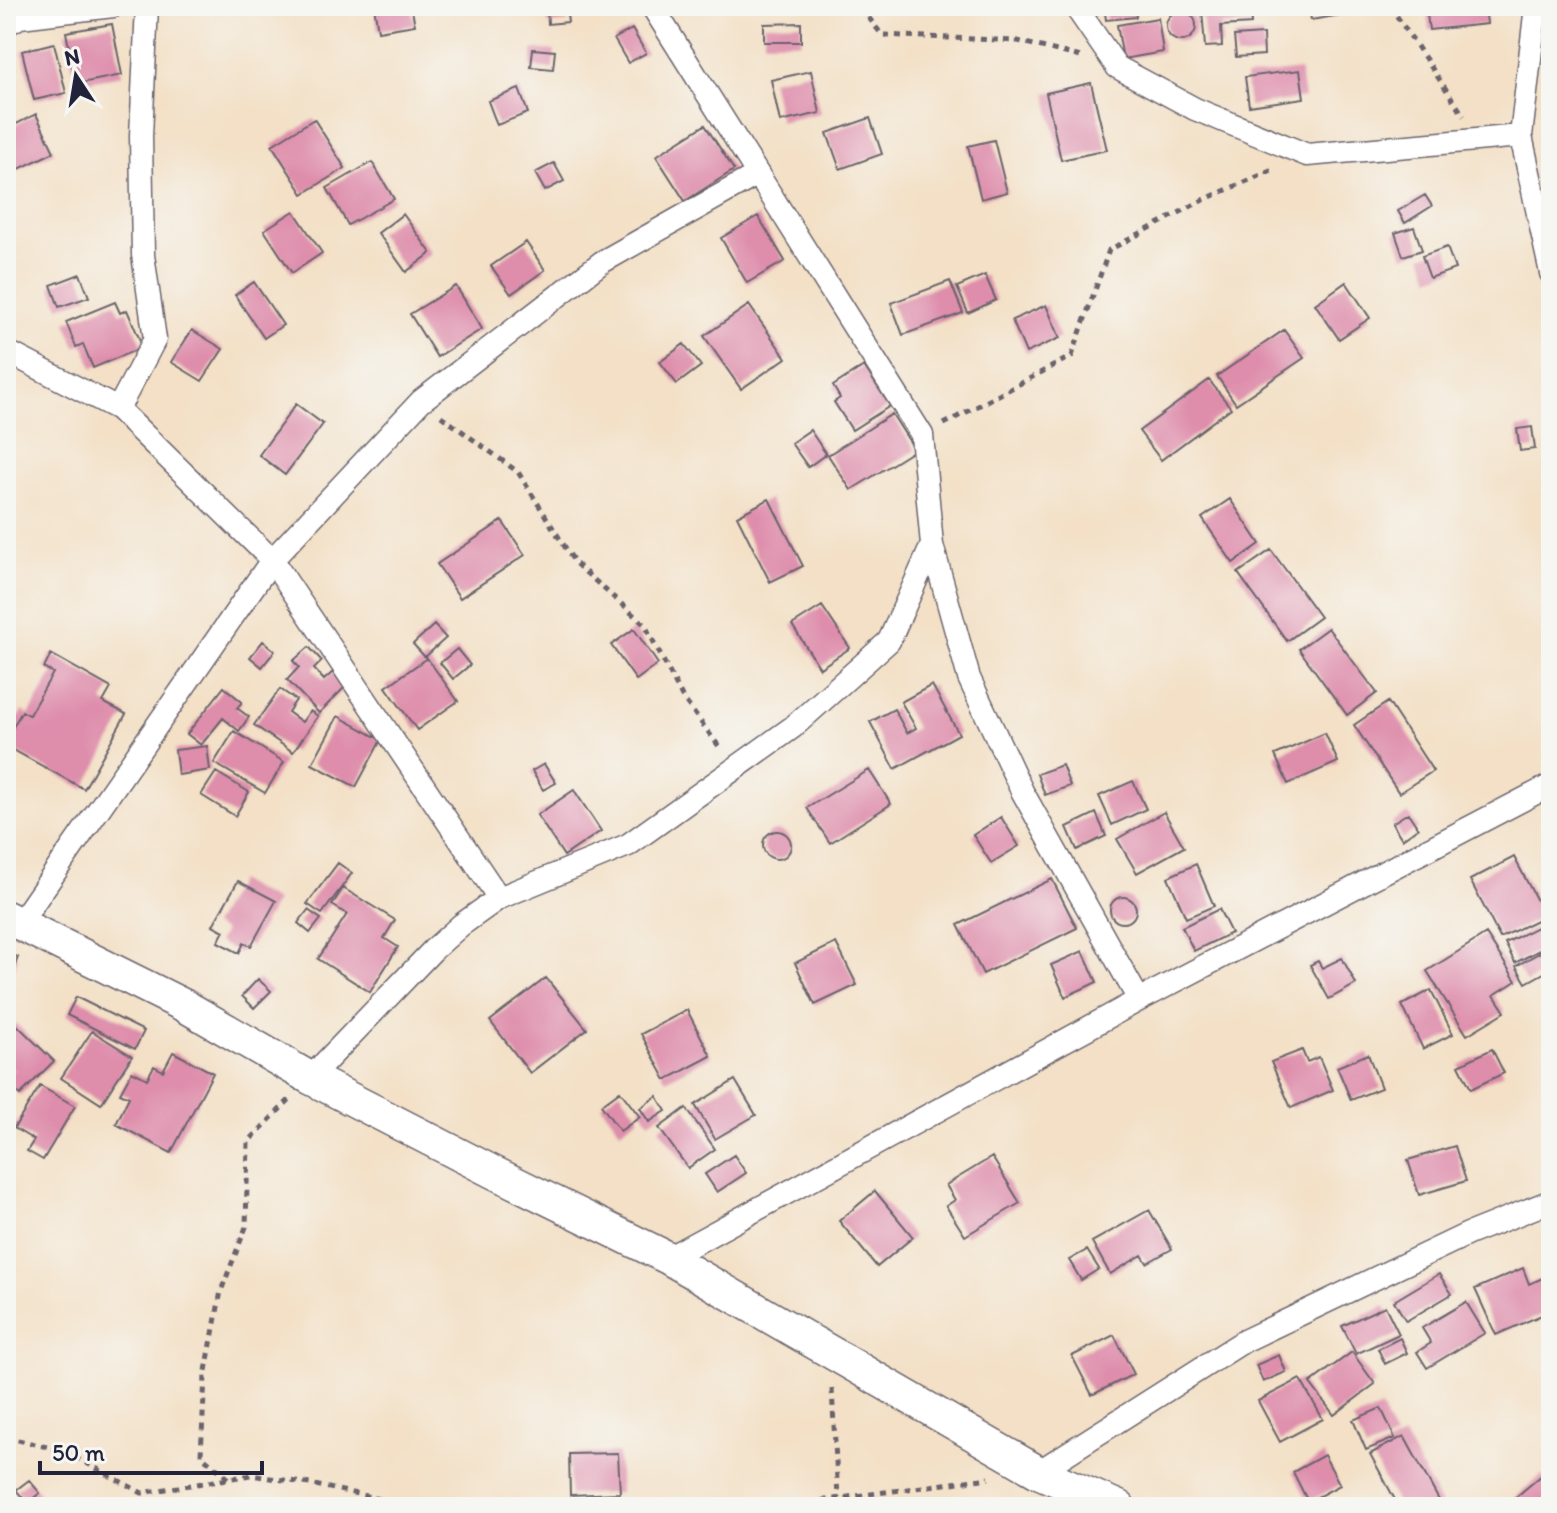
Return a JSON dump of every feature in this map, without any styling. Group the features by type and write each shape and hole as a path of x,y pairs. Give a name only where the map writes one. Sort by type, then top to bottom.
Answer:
{"main road":[{"path":"12,921 185,1006 310,1078 668,1258 1038,1472 1119,1507"}],"street":[{"path":"6,25 20,17 113,6"},
{"path":"118,409 155,339 143,255 141,136 147,6"},
{"path":"652,6 922,435 932,545 969,678 1022,791 1139,1000"},
{"path":"1075,6 1117,67 1195,109 1307,155 1521,136"},
{"path":"1536,6 1521,136 1551,273"},
{"path":"12,921 272,560 421,401 602,262 756,175"},
{"path":"6,351 118,409 272,560 499,898"},
{"path":"310,1078 461,925 499,898 628,845 793,727 889,641 932,545"},
{"path":"668,1258 1139,1000 1551,785"},
{"path":"1038,1472 1244,1341 1468,1234 1551,1201"}],"path":[{"path":"865,6 869,18 882,35 1018,41 1117,67"},
{"path":"1390,6 1480,140"},
{"path":"922,435 1072,356 1109,250 1203,200 1307,155"},
{"path":"421,401 518,472 575,563 645,625 682,697 735,768"},
{"path":"1546,1051 1551,1062"},
{"path":"228,1478 201,1455 204,1392 221,1291 246,1227 248,1142 310,1078"},
{"path":"830,1352 838,1498 835,1507"},
{"path":"6,1437 64,1451 142,1493 251,1475 418,1507"},
{"path":"774,1507 992,1478"}],"building":[{"path":"374,6 411,6 415,25 378,31"},
{"path":"547,6 566,6 568,22 548,24"},
{"path":"1104,6 1135,6 1136,17 1106,20"},
{"path":"1213,6 1250,6 1251,24 1221,26 1222,46 1205,47 1202,10 1214,9"},
{"path":"1309,6 1363,6 1364,11 1311,20"},
{"path":"1426,6 1485,6 1487,24 1429,30"},
{"path":"1181,11 1192,15 1196,26 1192,37 1181,41 1170,37 1166,26 1170,15"},
{"path":"1158,18 1163,52 1123,59 1117,25"},
{"path":"801,23 801,42 764,42 764,24"},
{"path":"112,24 122,75 76,84 66,32"},
{"path":"632,29 646,53 628,63 614,39"},
{"path":"1263,34 1264,55 1236,57 1234,36"},
{"path":"54,43 66,93 34,100 22,51"},
{"path":"533,49 555,51 553,69 531,67"},
{"path":"1300,70 1304,98 1249,106 1245,77"},
{"path":"811,71 820,113 780,122 771,80"},
{"path":"1091,83 1107,150 1061,160 1046,93"},
{"path":"519,89 528,113 497,125 488,101"},
{"path":"36,114 54,152 11,173 6,163 6,129"},
{"path":"870,118 882,154 840,169 827,133"},
{"path":"314,119 345,168 303,194 272,145"},
{"path":"705,125 734,170 685,201 656,156"},
{"path":"994,140 1007,192 981,199 968,146"},
{"path":"372,162 394,199 348,225 327,188"},
{"path":"554,163 564,181 545,191 535,173"},
{"path":"1425,195 1432,206 1405,223 1398,211"},
{"path":"294,211 322,253 292,273 264,230"},
{"path":"403,214 431,253 406,272 378,233"},
{"path":"758,216 785,261 747,283 721,238"},
{"path":"1414,227 1422,250 1403,256 1395,233"},
{"path":"526,242 545,270 511,294 491,266"},
{"path":"1447,247 1455,269 1430,278 1422,256"},
{"path":"80,274 89,297 59,307 51,285"},
{"path":"985,275 996,300 968,313 957,287"},
{"path":"950,281 963,313 903,335 891,303"},
{"path":"254,282 283,325 264,338 235,295"},
{"path":"1346,282 1370,318 1339,339 1315,304"},
{"path":"456,286 482,329 437,357 410,314"},
{"path":"115,302 120,313 127,310 143,347 93,368 83,344 76,347 66,322"},
{"path":"749,305 786,358 741,389 704,336"},
{"path":"1046,305 1060,338 1026,353 1012,320"},
{"path":"192,330 223,349 202,381 171,362"},
{"path":"1284,330 1304,358 1236,404 1217,376"},
{"path":"684,344 701,366 677,384 660,362"},
{"path":"864,366 890,406 852,430 834,402 840,398 833,386"},
{"path":"1209,380 1231,408 1161,460 1139,431"},
{"path":"296,404 323,424 285,475 259,455"},
{"path":"892,414 915,450 851,490 828,455"},
{"path":"1532,427 1535,449 1520,451 1517,429"},
{"path":"810,430 826,454 808,467 791,443"},
{"path":"769,499 803,566 770,582 737,516"},
{"path":"1230,499 1260,544 1233,563 1202,518"},
{"path":"502,521 525,555 460,598 437,564"},
{"path":"1271,550 1320,617 1287,641 1238,573"},
{"path":"822,606 850,648 820,668 792,625"},
{"path":"434,625 446,638 425,657 413,644"},
{"path":"1328,628 1377,693 1347,715 1299,649"},
{"path":"634,629 658,664 636,680 611,645"},
{"path":"263,641 275,651 262,667 250,657"},
{"path":"309,647 322,661 314,669 324,680 333,672 346,686 319,713 287,680 299,667 293,661"},
{"path":"457,649 470,665 453,679 440,663"},
{"path":"51,654 111,688 103,702 126,714 84,789 6,746 6,739 22,711 29,715 53,673 44,668"},
{"path":"427,658 458,701 417,730 386,687"},
{"path":"932,685 959,734 895,769 870,722 894,709 907,733 916,728 901,702"},
{"path":"224,687 242,702 237,708 249,717 239,731 223,718 201,745 187,734"},
{"path":"280,689 296,700 288,712 302,722 310,711 318,716 293,752 254,725"},
{"path":"1388,702 1433,771 1399,793 1354,725"},
{"path":"338,716 381,740 356,787 312,764"},
{"path":"234,731 284,762 265,793 214,763"},
{"path":"1325,733 1338,762 1288,784 1275,755"},
{"path":"207,746 210,770 178,775 175,750"},
{"path":"544,764 556,783 543,790 532,771"},
{"path":"1062,765 1070,786 1045,795 1037,774"},
{"path":"869,770 891,804 830,843 807,808"},
{"path":"216,772 249,792 235,816 201,795"},
{"path":"1133,781 1146,809 1112,825 1099,796"},
{"path":"574,790 601,831 564,856 537,815"},
{"path":"1164,812 1184,847 1137,873 1117,839"},
{"path":"1096,813 1106,836 1077,850 1067,827"},
{"path":"1408,813 1418,828 1402,839 1392,823"},
{"path":"1001,817 1019,846 991,863 973,835"},
{"path":"777,831 787,835 791,845 787,855 777,859 767,855 763,845 767,835"},
{"path":"1514,857 1545,916 1500,938 1470,880"},
{"path":"338,863 352,873 322,914 307,904"},
{"path":"1196,864 1214,906 1186,918 1168,877"},
{"path":"1052,879 1077,928 983,974 958,925"},
{"path":"238,881 276,901 251,946 244,943 239,953 218,942 224,931 213,925"},
{"path":"343,888 395,920 384,938 398,947 370,992 318,959 347,914 332,905"},
{"path":"1123,897 1132,901 1136,910 1132,919 1123,923 1114,919 1110,910 1114,901"},
{"path":"1219,909 1231,933 1194,951 1182,927"},
{"path":"308,910 321,919 310,933 298,923"},
{"path":"1551,920 1551,944 1515,963 1505,943"},
{"path":"1486,934 1516,981 1494,995 1505,1012 1467,1035 1427,971"},
{"path":"836,943 857,985 815,1005 795,963"},
{"path":"1546,949 1551,958 1551,969 1526,983 1516,966"},
{"path":"1083,951 1097,982 1065,997 1051,965"},
{"path":"6,953 18,957 11,976 6,974"},
{"path":"1342,958 1356,984 1329,999 1310,965 1318,961 1322,968"},
{"path":"546,978 587,1029 530,1073 490,1021"},
{"path":"258,979 271,991 254,1008 242,996"},
{"path":"1431,990 1453,1034 1423,1049 1402,1005"},
{"path":"76,997 144,1031 135,1049 67,1015"},
{"path":"687,1010 711,1056 666,1080 641,1034"},
{"path":"16,1024 54,1061 20,1095 6,1082 6,1077 13,1070 6,1063 6,1034"},
{"path":"92,1031 132,1056 101,1104 61,1078"},
{"path":"1492,1049 1504,1073 1471,1089 1459,1065"},
{"path":"1302,1050 1307,1062 1319,1057 1333,1090 1291,1108 1271,1062"},
{"path":"173,1052 213,1073 171,1153 116,1124 129,1097 120,1093 132,1071 147,1079 154,1066 163,1071"},
{"path":"1368,1054 1381,1088 1351,1100 1337,1067"},
{"path":"735,1080 756,1115 715,1139 695,1105"},
{"path":"40,1086 75,1106 43,1160 27,1151 34,1140 14,1128"},
{"path":"620,1091 640,1117 620,1131 601,1105"},
{"path":"657,1096 666,1111 649,1122 640,1108"},
{"path":"686,1108 715,1149 688,1168 659,1128"},
{"path":"1455,1146 1466,1181 1419,1195 1408,1160"},
{"path":"734,1155 746,1173 717,1192 705,1174"},
{"path":"992,1157 1020,1203 965,1236 946,1206 955,1200 946,1185"},
{"path":"875,1191 913,1237 877,1267 839,1221"},
{"path":"1149,1210 1172,1249 1147,1263 1142,1255 1110,1274 1092,1242"},
{"path":"1087,1250 1099,1269 1081,1280 1069,1260"},
{"path":"1523,1268 1529,1284 1545,1277 1551,1291 1551,1311 1496,1335 1475,1289"},
{"path":"1439,1274 1452,1294 1406,1321 1394,1301"},
{"path":"1466,1302 1485,1333 1427,1368 1417,1352 1431,1343 1422,1328"},
{"path":"1385,1306 1399,1334 1356,1354 1342,1326"},
{"path":"1114,1335 1134,1374 1092,1395 1072,1356"},
{"path":"1400,1338 1407,1353 1385,1364 1378,1349"},
{"path":"1352,1352 1375,1384 1334,1415 1310,1383"},
{"path":"1279,1355 1286,1372 1263,1382 1256,1365"},
{"path":"1300,1379 1323,1419 1280,1442 1258,1401"},
{"path":"1381,1408 1395,1438 1366,1450 1353,1420"},
{"path":"1404,1436 1441,1504 1436,1507 1399,1507 1370,1454"},
{"path":"618,1453 620,1493 570,1495 569,1454"},
{"path":"1324,1455 1340,1485 1308,1502 1293,1472"},
{"path":"1542,1475 1551,1486 1551,1507 1504,1507"},
{"path":"29,1480 40,1493 27,1503 16,1490"}]}
